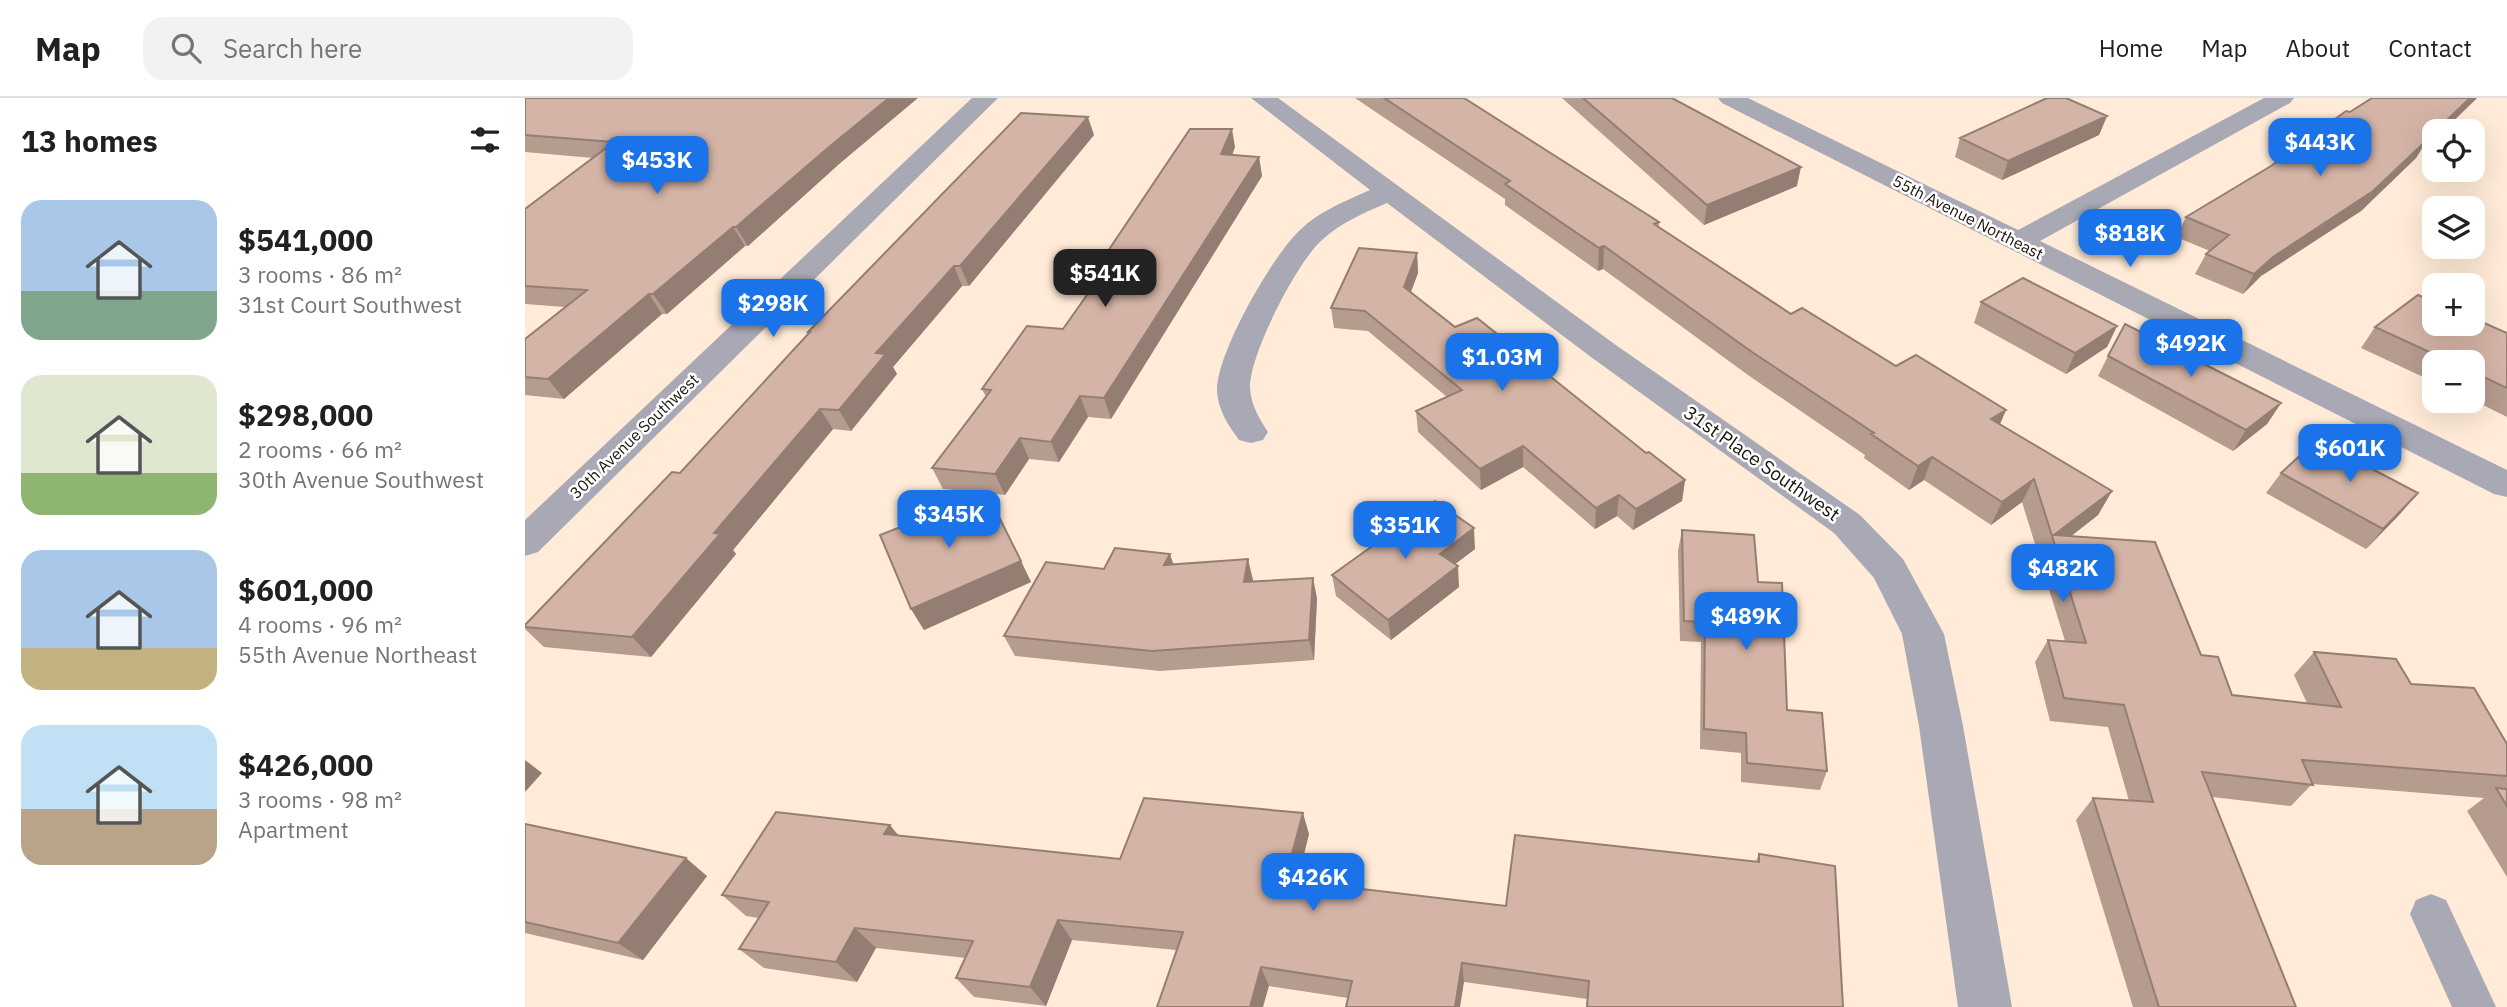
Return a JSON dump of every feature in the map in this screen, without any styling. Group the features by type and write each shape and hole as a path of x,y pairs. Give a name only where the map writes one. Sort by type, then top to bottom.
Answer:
{"street":[{"name":"30th Avenue Southwest","path":"525,542 986,98"},
{"name":"31st Place Southwest","path":"1263,98 1602,350 1847,524 1889,569 1923,634 1941,726 1985,1007"},
{"name":"55th Avenue Northeast","path":"1730,98 2507,485"},
{"path":"2017,242 2282,98"},
{"path":"1251,432 1238,416 1234,396 1235,371 1266,304 1309,237 1338,216 1388,192"}],"lane":[{"path":"2431,914 2474,1007"}],"building":[{"path":"525,98 889,98 736,227 653,294 649,294 548,379 525,377 525,339 587,290 525,286 525,209 614,142 525,135"},
{"path":"1384,98 1464,98 1659,222 1654,224 1791,314 1802,308 1896,366 1916,355 2006,410 1991,419 2112,491 2054,535 2155,542 2201,655 2218,657 2232,695 2341,707 2314,652 2396,659 2411,684 2474,688 2507,744 2507,776 2302,760 2313,785 2202,772 2296,1007 2159,1007 2093,798 2153,802 2124,705 2064,698 2048,640 2086,643 2034,479 2002,502 1932,457 1918,466 1604,246 1599,248 1505,184 1510,181"},
{"path":"1583,98 1672,98 1801,167 1707,205"},
{"path":"2047,98 2066,98 2107,116 2008,161 1960,138"},
{"path":"2372,98 2470,98 2448,119 2422,119 2422,145 2373,191 2273,257 2254,274 2206,254 2229,235 2186,217 2271,166 2346,111 2350,112"},
{"path":"1021,113 1088,117 960,266 954,266 876,353 886,354 839,410 820,409 714,533 720,534 632,637 525,627 672,472 680,473 808,332"},
{"path":"1190,129 1232,129 1221,154 1259,157 1104,398 1080,396 1051,442 1020,438 995,474 932,468 991,390 982,389 1027,326 1063,329 1115,255 1106,254"},
{"path":"1359,248 1417,253 1404,287 1455,327 1477,318 1646,453 1649,452 1685,480 1636,509 1619,495 1596,508 1523,446 1480,469 1416,411 1462,390 1365,311 1331,308"},
{"path":"2023,278 2117,326 2075,353 1981,302"},
{"path":"2418,295 2422,297 2422,336 2485,336 2485,323 2507,333 2507,388 2485,378 2485,350 2425,350 2375,327"},
{"path":"2125,324 2281,403 2246,430 2108,356"},
{"path":"2317,440 2418,493 2383,529 2281,473"},
{"path":"987,493 1021,561 911,609 880,535"},
{"path":"1435,501 1474,528 1440,554 1458,566 1388,620 1332,575"},
{"path":"1682,530 1754,535 1758,582 1782,583 1787,710 1822,713 1827,771 1747,763 1746,733 1704,729 1705,622 1684,621"},
{"path":"1115,548 1170,554 1164,565 1248,559 1244,582 1313,578 1309,640 1152,651 1004,636 1046,562 1104,569"},
{"path":"2496,788 2507,789 2507,806"},
{"path":"1144,798 1303,813 1285,880 1506,906 1515,835 1759,862 1759,854 1835,866 1843,1007 1587,1007 1589,981 1462,963 1455,1007 1346,1007 1352,981 1261,967 1250,1007 1157,1007 1183,932 1058,920 1030,987 956,978 973,941 855,928 836,962 739,949 769,902 722,895 776,812 890,825 884,834 1120,859"},
{"path":"525,824 686,858 618,943 525,922"}]}
